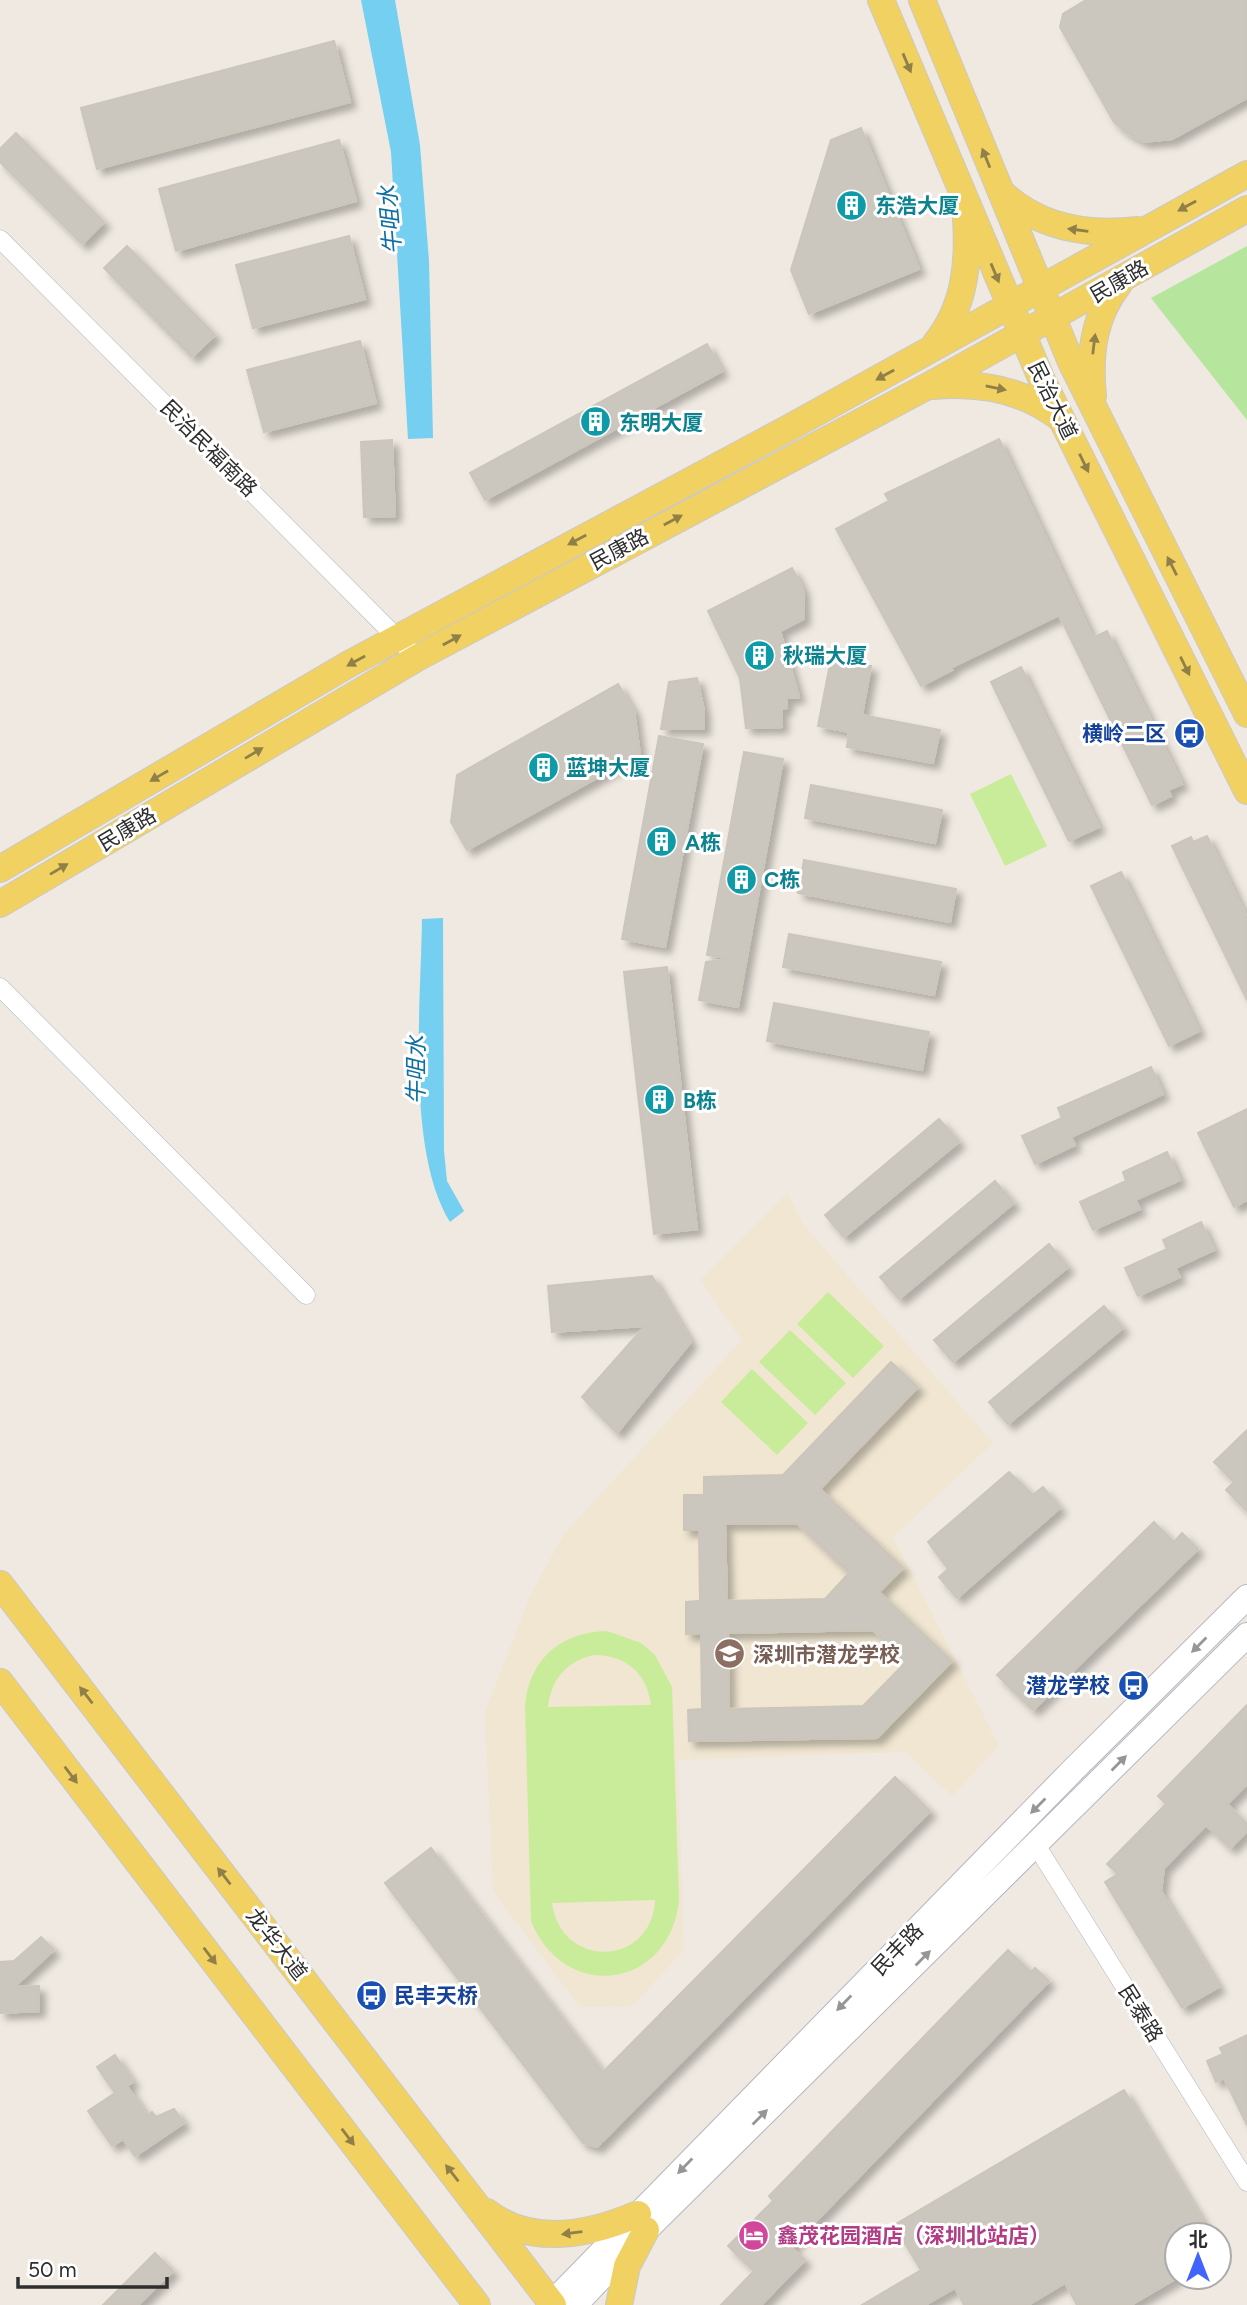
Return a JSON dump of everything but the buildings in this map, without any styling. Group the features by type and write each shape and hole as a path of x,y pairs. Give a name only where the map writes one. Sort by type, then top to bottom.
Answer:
{"main road":[{"name":"民治大道","path":"881,0 1022,335 1247,791"},
{"name":"民治大道","path":"922,0 1052,319 1095,412 1247,714"},
{"name":"民康路","path":"0,869 397,638 931,349 1247,174"},
{"path":"931,349 947,329 961,296 967,241 960,189"},
{"path":"1000,191 1017,207 1063,228 1104,232 1146,229"},
{"name":"民康路","path":"0,904 417,658 1052,319 1247,209"},
{"path":"1095,412 1092,360 1094,336 1109,296 1123,278"},
{"path":"928,386 957,384 1005,390 1046,407 1063,422"},
{"name":"龙华大道","path":"0,1584 475,2202 558,2304"},
{"name":"民丰路","path":"642,2222 1247,1597"},
{"name":"民丰路","path":"558,2304 1036,1845 1247,1635"},
{"path":"0,1682 477,2305"},
{"path":"475,2202 509,2225 549,2235 642,2222 627,2266 619,2305"},
{"path":"435,2250 455,2305"}],"street":[{"name":"民治民福南路","path":"0,239 417,658"},
{"path":"0,987 306,1295"},
{"name":"民泰路","path":"1036,1845 1247,2182"}],"shaded area":[{"name":"深圳市潜龙学校","path":"787,1193 803,1224 993,1443 893,1537 999,1746 952,1796 905,1752 678,1760 684,1950 632,2006 580,2007 493,1891 485,1712 530,1596 564,1534 742,1340 700,1280"}],"green space":[{"path":"1247,246 1247,420 1151,298"},
{"path":"1011,774 1047,846 1005,866 970,794"},
{"path":"828,1292 884,1346 853,1378 797,1324"},
{"path":"790,1330 846,1383 815,1415 759,1362"},
{"path":"752,1369 808,1423 777,1455 721,1402"},
{"path":"607,1631 641,1643 655,1655 672,1687 679,1901 671,1931 656,1953 636,1968 614,1975 590,1974 567,1965 546,1947 531,1921 525,1706 528,1689 533,1675 550,1651 575,1637","holes":["593,1655 615,1658 632,1668 645,1683 651,1705 548,1707 552,1688 562,1673 575,1662","655,1900 650,1922 639,1938 623,1948 606,1952 588,1949 571,1940 559,1925 552,1903"]}],"water":[{"path":"361,0 395,0 420,145 429,261 433,438 408,439 391,152"},
{"path":"443,918 444,1151 447,1181 464,1211 450,1222 436,1192 427,1157 419,1076 422,919"}],"place":[{"name":"东浩大厦","path":"852,205"},
{"name":"东明大厦","path":"596,422"},
{"name":"秋瑞大厦","path":"760,655"},
{"name":"横岭二区","path":"1189,733"},
{"name":"蓝坤大厦","path":"543,767"},
{"name":"A栋","path":"662,842"},
{"name":"C栋","path":"741,879"},
{"name":"B栋","path":"660,1100"},
{"name":"深圳市潜龙学校","path":"730,1654"},
{"name":"潜龙学校","path":"1133,1685"},
{"name":"民丰天桥","path":"371,1995"},
{"name":"鑫茂花园酒店（深圳北站店）","path":"754,2235"}],"water label":[{"name":"牛咀水","path":"390,220"},
{"name":"牛咀水","path":"416,1070"}]}
